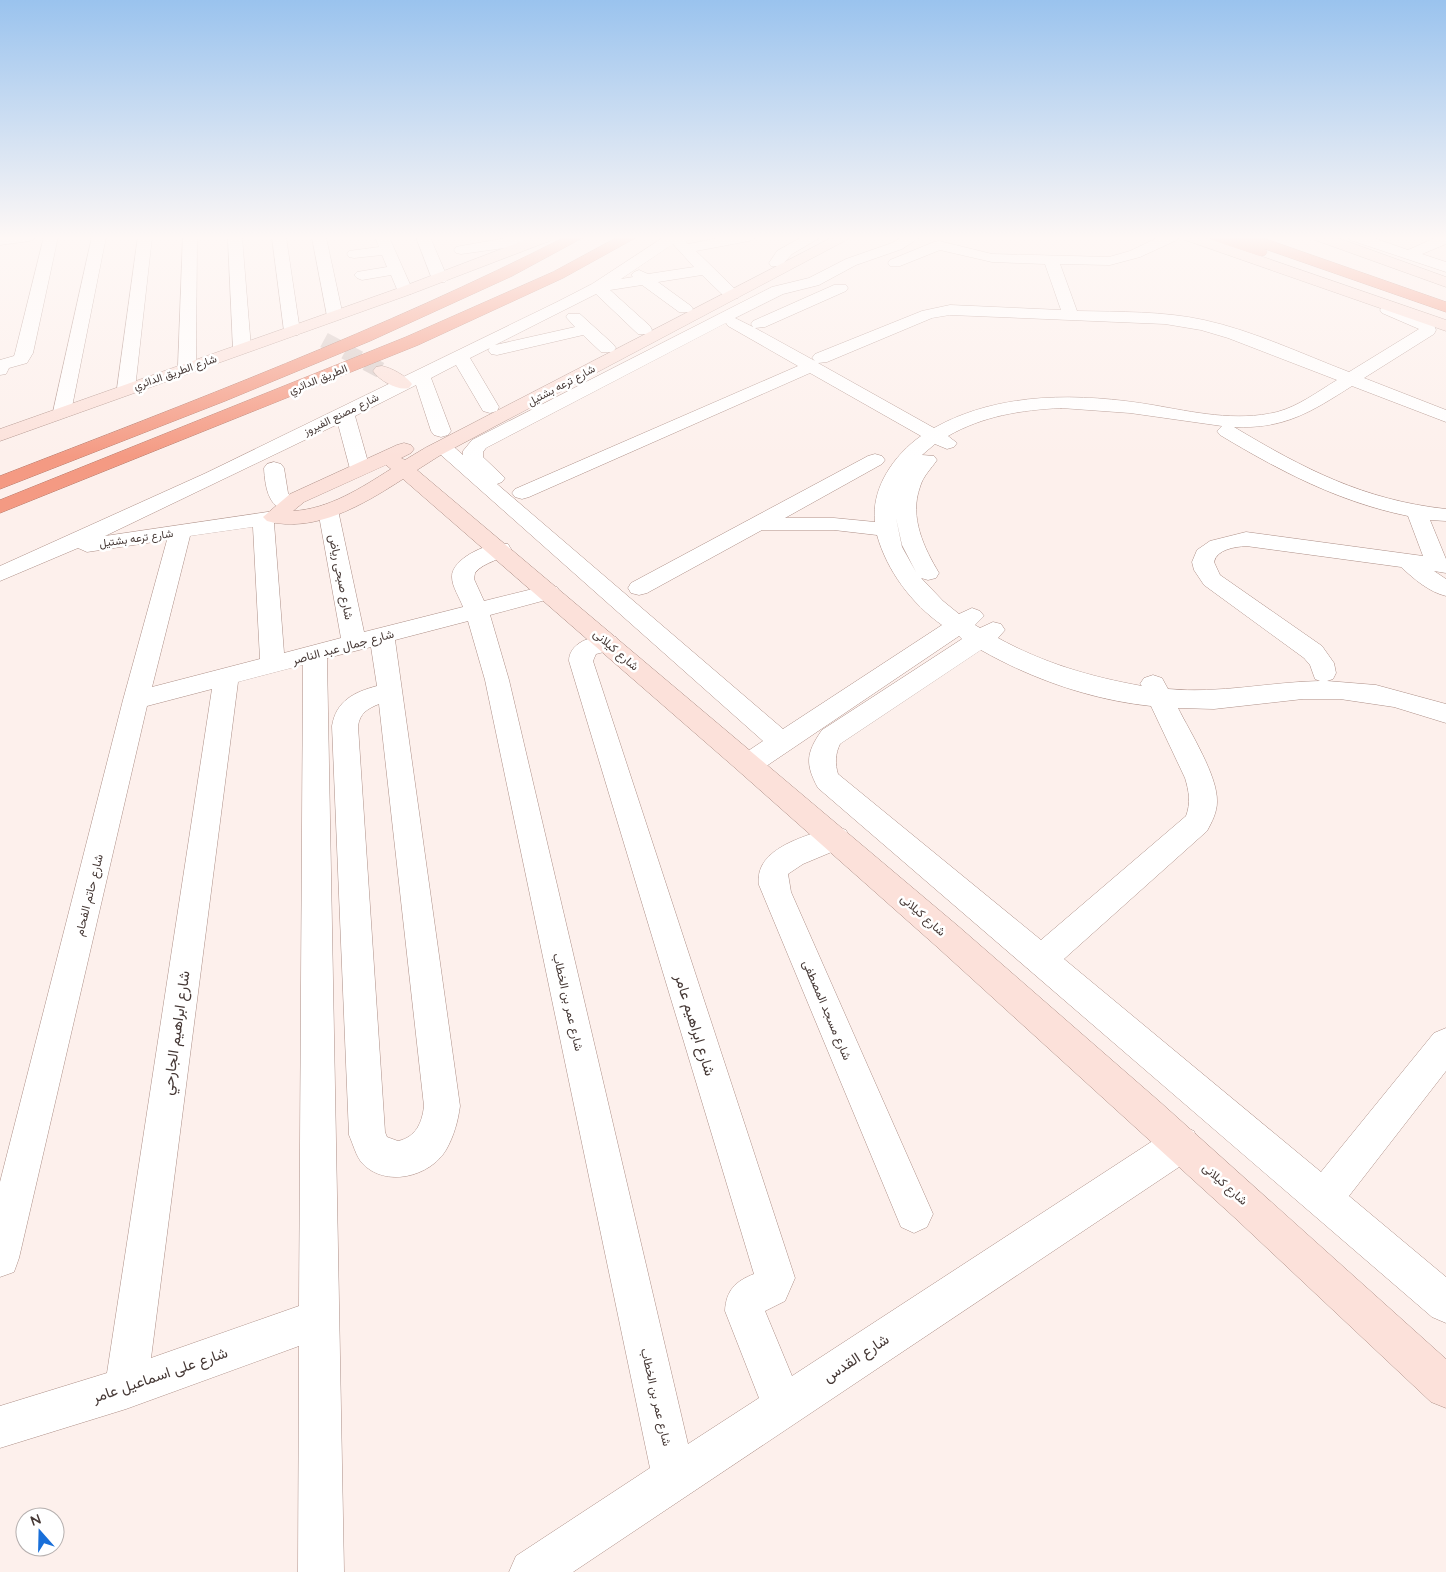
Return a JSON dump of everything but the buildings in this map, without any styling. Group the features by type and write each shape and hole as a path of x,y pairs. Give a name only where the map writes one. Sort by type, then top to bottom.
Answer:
{"highway":[{"name":"الطريق الدائري","path":"0,483 365,338 427,310"},
{"name":"الطريق الدائري","path":"0,507 412,341 480,310"}],"street":[{"path":"0,370 2,366 21,358 24,353 34,310"},
{"path":"62,412 83,310"},
{"path":"126,389 136,310"},
{"path":"187,368 188,310"},
{"path":"240,310 242,348"},
{"path":"293,310 296,329 324,340"},
{"path":"334,310 335,316"},
{"name":"شارع الطريق الدائري","path":"0,435 351,310"},
{"name":"شارع مصنع الفيروز","path":"0,574 60,548 345,413 552,310"},
{"path":"568,310 607,348"},
{"path":"623,310 644,330"},
{"name":"شارع ترعه بشتيل","path":"442,439 490,407 682,310"},
{"name":"شارع ترعه بشتيل","path":"0,562 60,548 180,532 275,514 360,469 396,463 707,310"},
{"path":"495,478 473,459 473,451 479,444 721,319 726,310"},
{"path":"745,310 759,324 816,362"},
{"path":"759,324 790,310"},
{"path":"1069,310 1071,315"},
{"path":"976,627 956,602 928,573 911,542 906,528 905,513 910,486 924,463 948,435 1010,419 1067,412 1128,416 1189,427 1227,431 1272,429 1309,420 1321,416 1429,328 1421,322 1389,310"},
{"path":"1400,310 1446,326"},
{"path":"522,493 816,362 938,312 962,311 1165,319 1202,325 1234,334 1446,416"},
{"path":"721,319 743,326 816,362 948,435"},
{"path":"490,407 461,357 547,346 586,329"},
{"path":"1446,337 1361,382 1301,410 1262,420 1239,422 1206,420 1128,407 1062,403 1001,410 907,457 891,482 887,497 886,530 898,560 909,578 938,610 976,627 1025,662 1066,677 1100,687 1155,688 1291,674 1324,673 1379,679 1446,698"},
{"path":"382,371 403,384"},
{"path":"421,375 442,439 782,742"},
{"path":"345,413 360,469"},
{"path":"1227,431 1287,466 1332,488 1373,503 1417,513 1446,515"},
{"path":"639,588 875,460"},
{"name":"شارع ترعه بشتيل","path":"275,514 299,518 328,510 369,492 396,463"},
{"name":"شارع كيلانى","path":"396,463 500,549 836,838 1181,1144 1446,1387"},
{"path":"273,665 275,514 279,496 276,491 274,468"},
{"path":"826,487 831,495 834,524"},
{"name":"شارع صبحى رياض","path":"328,510 368,640 390,692 442,1118 439,1130 423,1150 399,1159 387,1158 377,1153 370,1145 367,1134 345,726 347,715 354,706 366,698 390,692"},
{"path":"1417,513 1442,565"},
{"path":"757,524 834,524 886,530"},
{"name":"شارع حاتم الفحام","path":"0,1258 136,700 180,532"},
{"path":"1324,673 1322,663 1313,652 1212,580 1202,570 1202,561 1206,554 1216,546 1229,541 1246,539 1442,565"},
{"name":"شارع عمر بن الخطاب","path":"500,549 471,564 464,570 464,579 478,612 497,680 674,1478"},
{"path":"1408,561 1421,574 1446,589"},
{"name":"شارع جمال عبد الناصر","path":"136,700 549,592"},
{"path":"749,764 782,742 976,627"},
{"path":"976,627 839,731 825,744 821,762 823,772 836,789 1042,959 1446,1302"},
{"name":"شارع ابراهيم عامر","path":"607,643 588,648 581,656 581,661 775,1278 771,1287 748,1298 744,1304 745,1311 783,1406"},
{"path":"315,654 321,1572"},
{"name":"شارع ابراهيم الجارحي","path":"126,1388 226,677"},
{"path":"1155,688 1211,700 1236,699 1300,690 1338,689 1380,694 1446,714"},
{"path":"1042,959 1197,823 1204,810 1204,794 1199,778 1155,688"},
{"name":"شارع مسجد المصطفى","path":"836,838 793,854 779,864 773,874 776,892 914,1214"},
{"path":"1324,1198 1446,1044"},
{"name":"شارع القدس","path":"532,1572 1181,1144"},
{"name":"شارع على اسماعيل عامر","path":"0,1427 126,1388 319,1320"}],"tunnel":[{"path":"324,340 382,371"}]}
